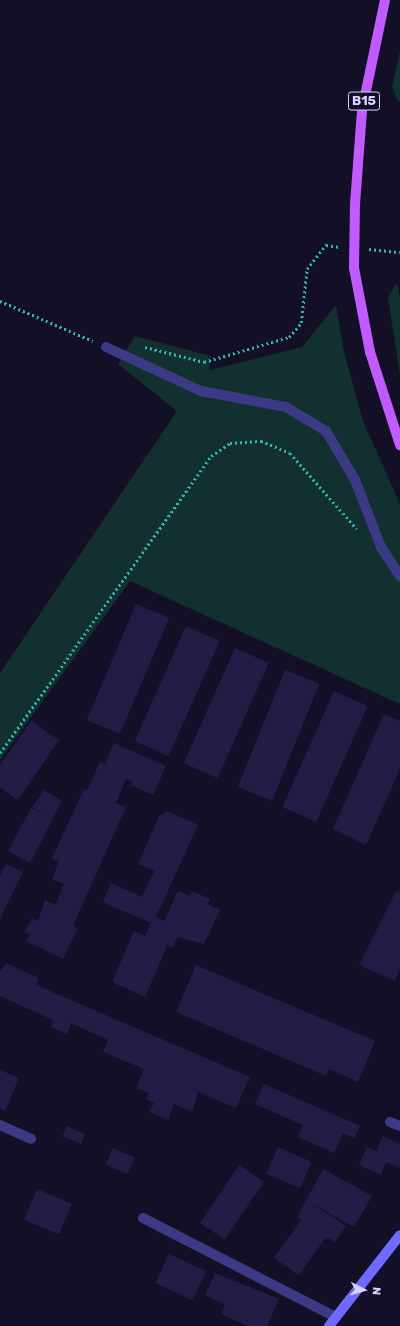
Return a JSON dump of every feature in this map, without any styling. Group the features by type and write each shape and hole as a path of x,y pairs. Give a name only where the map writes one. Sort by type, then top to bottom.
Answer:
{"main road":[{"name":"B15","path":"385,0 362,110 355,204 354,268 370,352 400,445"}],"street":[{"path":"106,347 201,391 286,407 326,431 355,480 381,548 400,576"},
{"path":"390,1122 400,1126"},
{"path":"0,1125 31,1139"},
{"path":"143,1218 336,1317"},
{"path":"330,1326 400,1235"}],"path":[{"path":"136,344 204,362 289,336 301,323 307,268 318,252 326,245 348,247"},
{"path":"363,249 400,252"},
{"path":"0,301 106,347"},
{"path":"0,753 211,456 230,442 261,441 290,453 346,521 381,548"}],"green space":[{"path":"400,51 400,101 398,102 392,87"},
{"path":"397,283 400,297 400,376 388,297"},
{"path":"336,305 344,352 363,421 400,504 400,704 130,581 0,760 0,673 177,411 118,364 135,336 211,356 209,370 302,347"}],"building":[{"path":"136,604 169,618 120,734 87,720"},
{"path":"186,626 220,641 169,756 135,741"},
{"path":"235,648 269,663 218,778 184,763"},
{"path":"285,670 319,684 272,801 238,787"},
{"path":"334,691 368,706 316,822 282,807"},
{"path":"384,714 400,721 400,769 366,845 333,829"},
{"path":"31,721 59,740 18,800 0,788 0,765"},
{"path":"114,743 166,766 153,795 131,785 133,782 126,779 116,803 126,807 73,926 78,928 63,959 26,941 30,935 24,932 32,918 38,921 45,900 55,905 64,884 52,879 59,862 52,858 84,789 87,790 100,762 105,764"},
{"path":"44,790 62,801 30,863 8,851 31,808 48,817 32,807"},
{"path":"167,811 198,825 156,917 164,921 178,891 190,896 192,891 210,899 208,904 220,910 204,944 178,937 172,948 167,946 145,997 112,982 134,931 145,936 151,923 103,902 111,883 142,897 154,871 138,864 159,816"},
{"path":"6,864 23,872 0,919 0,876"},
{"path":"396,891 400,893 400,969 395,981 359,965"},
{"path":"6,963 39,978 36,985 250,1077 236,1108 198,1092 192,1112 174,1104 168,1120 149,1112 154,1103 146,1099 149,1093 136,1088 144,1069 103,1052 108,1040 71,1023 67,1034 51,1027 53,1020 0,996 0,971"},
{"path":"196,965 375,1041 358,1082 329,1069 326,1076 176,1012"},
{"path":"0,1070 19,1078 5,1111 0,1108"},
{"path":"264,1084 360,1126 354,1138 343,1133 334,1153 298,1137 303,1125 255,1104"},
{"path":"67,1126 85,1134 81,1144 63,1136"},
{"path":"383,1136 400,1144 400,1168 386,1162 381,1175 359,1165 367,1147 376,1151"},
{"path":"278,1147 312,1162 300,1189 266,1173"},
{"path":"113,1148 135,1158 128,1174 106,1164"},
{"path":"239,1165 264,1182 225,1240 200,1223"},
{"path":"323,1169 372,1196 354,1227 311,1203 346,1226 335,1242 326,1237 299,1275 274,1258 301,1220 297,1217"},
{"path":"37,1189 72,1204 59,1234 24,1219"},
{"path":"169,1254 206,1271 193,1300 155,1283"},
{"path":"215,1273 279,1299 267,1326 248,1326 221,1314 225,1305 205,1295"}]}
